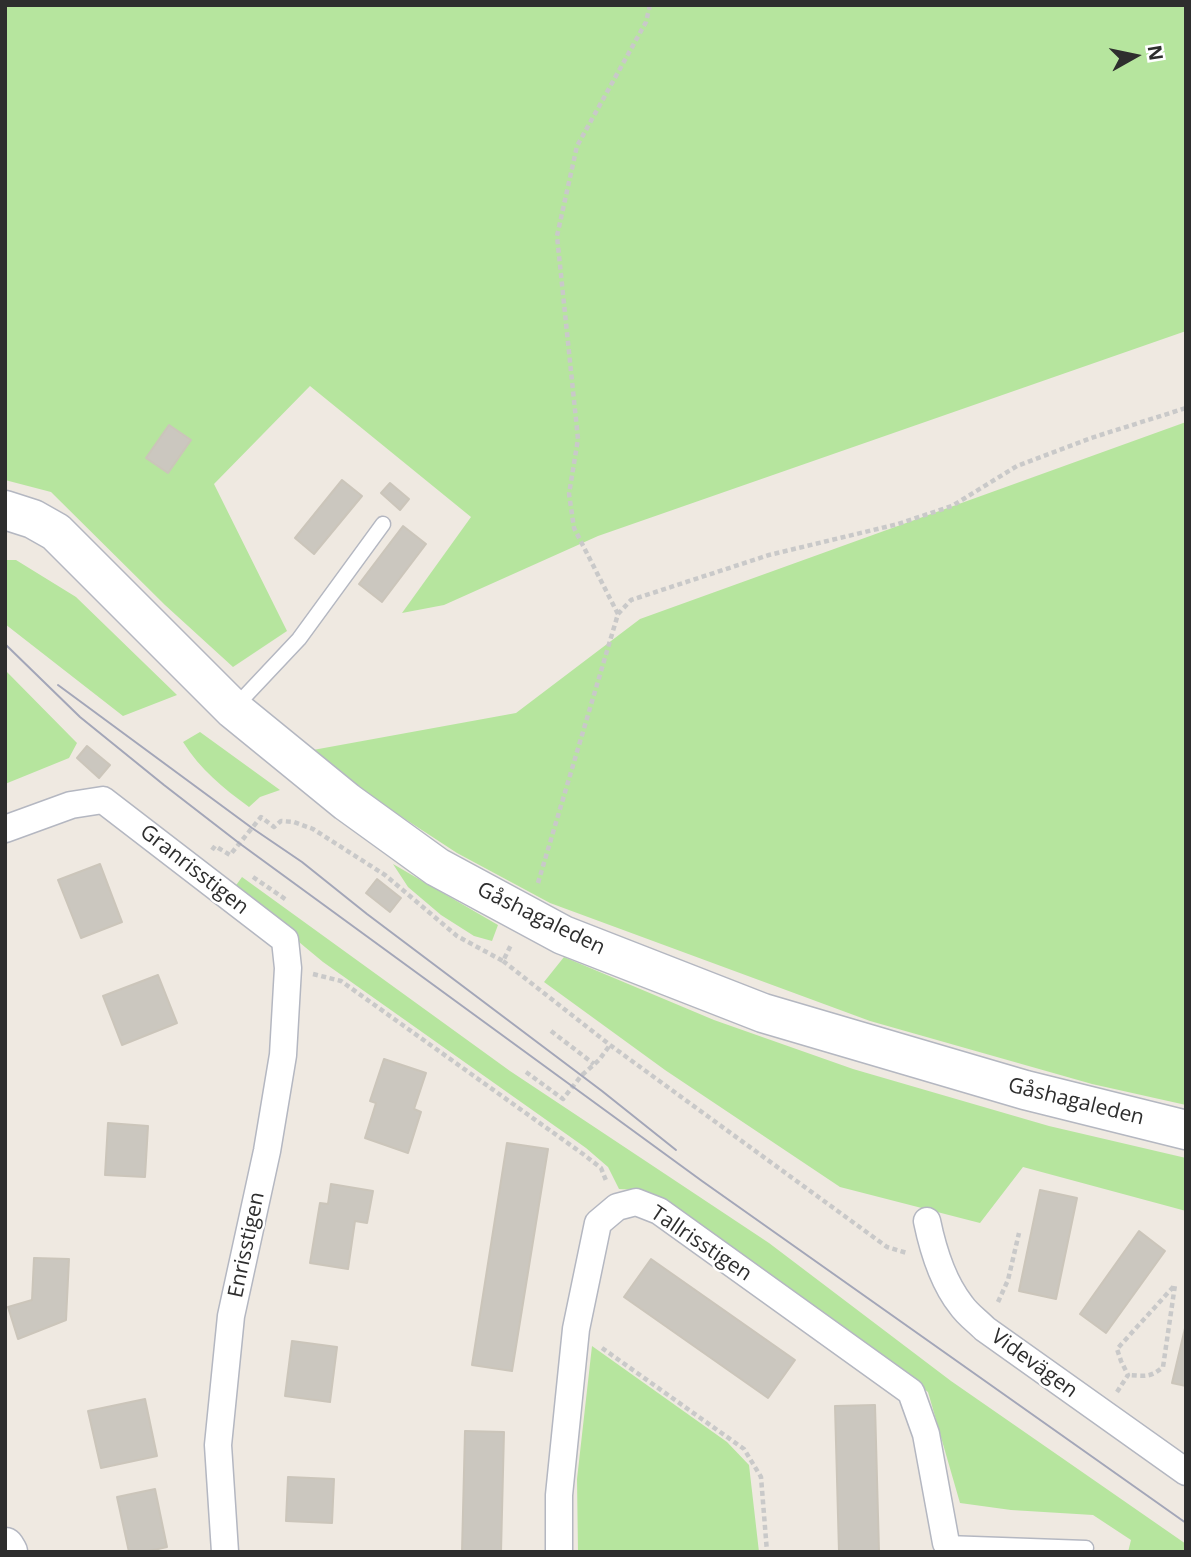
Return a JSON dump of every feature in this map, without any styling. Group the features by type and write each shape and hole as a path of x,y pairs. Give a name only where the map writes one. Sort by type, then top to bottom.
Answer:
{"main road":[{"name":"Gåshagaleden","path":"5,510 33,519 56,532 233,709 347,802 437,867 563,935 763,1013 1025,1090 1186,1130"}],"street":[{"name":"Granrisstigen","path":"5,829 71,805 103,800 285,940"},
{"name":"Enrisstigen","path":"225,1552 218,1445 231,1316 267,1151 283,1055 288,968 285,940"},
{"name":"Tallrisstigen","path":"617,1207 635,1202 659,1211 911,1392 926,1434 946,1543"},
{"path":"559,1552 559,1495 576,1329 597,1223 617,1207"},
{"name":"Videvägen","path":"927,1221 937,1261 961,1307 985,1329 1186,1472"}],"lane":[{"path":"233,709 299,639 383,524"},
{"path":"946,1543 1086,1548"}],"path":[{"path":"618,614 574,528 569,494 578,439 557,236 577,146 646,22 650,5"},
{"path":"536,888 618,614 631,600 756,559 898,524 952,506 1017,466 1091,438 1186,408"},
{"path":"196,870 215,846 230,855 261,817 274,827 281,821 294,822 313,829 385,875 457,936 503,961 610,1045 887,1247 937,1261"},
{"path":"503,961 513,943"},
{"path":"288,968 341,981 583,1154 601,1168 617,1207"},
{"path":"551,1031 594,1064"},
{"path":"526,1072 563,1099 610,1045"},
{"path":"985,1329 1008,1280 1019,1233"},
{"path":"1175,1285 1163,1367 1153,1375 1128,1375 1116,1349 1175,1285"},
{"path":"576,1329 744,1450 761,1477 766,1552"},
{"path":"1103,1413 1128,1375"}],"green space":[{"path":"5,5 1186,5 1186,331 598,536 444,605 402,613 471,517 310,386 214,484 287,631 233,667 165,605 51,492 5,480"},
{"path":"1186,422 1186,1105 1092,1084 870,1021 550,903 457,853 356,787 313,750 516,713 640,619"},
{"path":"5,560 16,560 76,597 177,695 123,716 5,624"},
{"path":"5,670 77,743 69,758 5,784"},
{"path":"200,732 280,790 260,797 249,807 213,778 183,742"},
{"path":"393,864 498,925 492,941 474,936 441,915 408,887"},
{"path":"242,877 510,1071 769,1243 951,1381 1186,1544 1186,1552 1128,1552 1131,1540 1093,1515 1011,1510 960,1503 928,1392 669,1203 638,1190 619,1189 608,1167 586,1148 323,962 234,888"},
{"path":"564,957 714,1020 853,1069 1049,1126 1186,1158 1186,1211 1023,1167 980,1223 840,1187 665,1070 544,982"},
{"path":"592,1346 727,1442 749,1465 759,1552 578,1552 577,1479"}],"building":[{"path":"169,425 191,440 168,473 146,458"},
{"path":"342,480 362,496 314,554 295,538"},
{"path":"390,483 409,499 400,510 381,493"},
{"path":"403,526 426,544 382,602 359,584"},
{"path":"87,746 110,765 99,778 77,758"},
{"path":"100,864 122,922 81,938 58,880"},
{"path":"377,879 401,898 390,912 366,893"},
{"path":"158,975 177,1023 122,1045 103,996"},
{"path":"384,1059 426,1073 414,1109 421,1112 408,1153 365,1138 376,1103 370,1101"},
{"path":"108,1123 148,1126 145,1177 105,1175"},
{"path":"507,1143 548,1149 512,1371 472,1365"},
{"path":"331,1184 373,1191 367,1223 355,1221 348,1269 310,1263 320,1203 328,1204"},
{"path":"1040,1190 1077,1198 1056,1299 1019,1291"},
{"path":"1139,1231 1165,1251 1106,1333 1080,1314"},
{"path":"34,1258 69,1259 66,1320 18,1339 8,1307 32,1300"},
{"path":"651,1259 795,1360 768,1398 624,1297"},
{"path":"1186,1324 1186,1386 1172,1383"},
{"path":"292,1341 337,1347 330,1402 285,1396"},
{"path":"145,1399 157,1456 101,1468 88,1411"},
{"path":"875,1405 879,1552 839,1552 835,1406"},
{"path":"465,1431 504,1432 501,1552 462,1552"},
{"path":"288,1477 334,1479 332,1523 286,1521"},
{"path":"155,1489 167,1547 129,1552 117,1497"}],"tram line":[{"path":"5,644 80,717 239,843 702,1181 1186,1523"},
{"path":"58,685 302,862 676,1150"}]}
